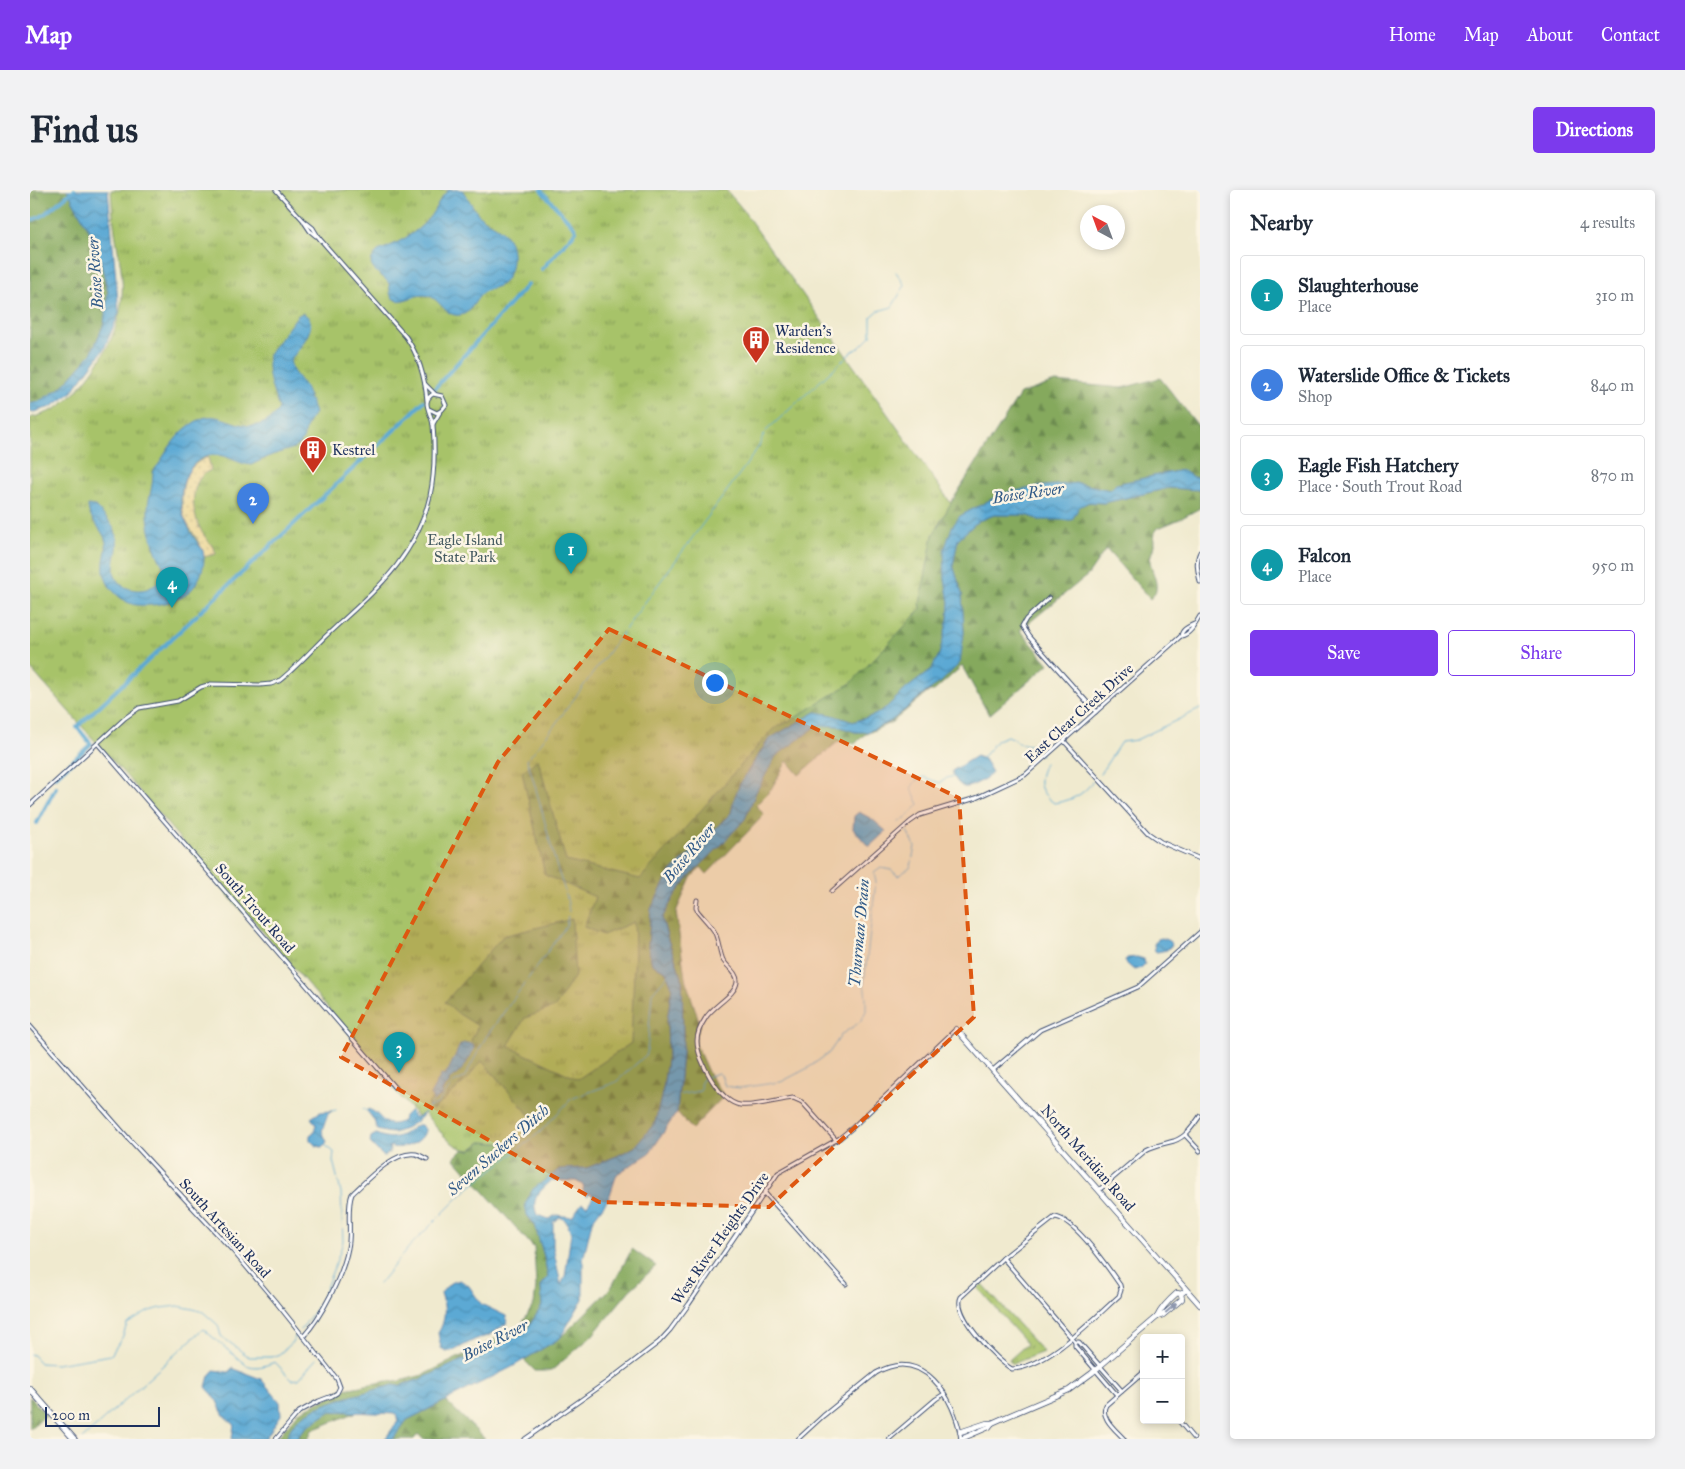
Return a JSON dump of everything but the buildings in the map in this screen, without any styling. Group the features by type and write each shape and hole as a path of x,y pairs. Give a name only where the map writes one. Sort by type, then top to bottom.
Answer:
{"main road":[{"path":"30,1389 74,1439"}],"street":[{"path":"30,805 125,718 139,708 178,701 205,685 260,685 279,681 380,586 407,552 426,511 434,474 435,445 433,424 419,360 406,337 319,238 313,228 303,220 276,190"},
{"path":"425,383 435,394 442,396 446,402 433,424"},
{"path":"427,401 435,394"},
{"path":"429,409 434,412 440,412"},
{"path":"1200,552 1197,565 1200,582"},
{"path":"1049,598 1026,618 1022,626 1029,637 1096,712"},
{"name":"East Clear Creek Drive","path":"832,891 917,817 932,810 976,798 1025,775 1181,636 1182,632 1194,624 1200,616"},
{"path":"1064,741 1148,833 1162,842 1200,859"},
{"name":"South Trout Road","path":"98,744 395,1088"},
{"path":"697,900 697,910 714,932 723,959 734,972 737,982 735,988 728,996 715,1006 705,1018 700,1030 697,1041 699,1052 709,1075 722,1095 739,1105 793,1098 802,1102 836,1140"},
{"path":"993,1070 1040,1030 1138,987 1200,932"},
{"name":"South Artesian Road","path":"30,1026 129,1139 232,1251 275,1301 337,1379 340,1387 339,1390 332,1396 318,1401 299,1412 276,1439"},
{"name":"North Meridian Road","path":"956,1029 1200,1305"},
{"name":"West River Heights Drive","path":"525,1439 659,1342 689,1304 778,1173 836,1140 852,1128 956,1029"},
{"path":"1099,1190 1142,1152 1154,1146 1175,1141 1185,1135 1200,1116"},
{"path":"1185,1135 1200,1151"},
{"path":"303,1337 318,1317 341,1269 348,1247 350,1200 352,1194 384,1165 394,1159 418,1154 427,1159"},
{"path":"764,1192 846,1284"},
{"path":"1058,1217 1078,1232 1102,1259 1122,1290 1118,1296 1058,1349 1040,1360 1017,1369 1012,1369 993,1354 973,1330 960,1308 959,1301 1003,1258 1053,1218 1058,1217"},
{"path":"1003,1258 1072,1337 1075,1346 1122,1391"},
{"path":"960,1432 986,1423 992,1423 1069,1390 1098,1368 1157,1317 1172,1297 1186,1290"},
{"path":"798,1439 876,1372 897,1364 920,1368 929,1375 952,1405 962,1439 989,1428 992,1423"},
{"path":"1098,1368 1117,1395"},
{"path":"1124,1439 1105,1417 1104,1409 1106,1405 1140,1376"},
{"path":"891,1438 944,1394"},
{"path":"1181,1424 1194,1439"}],"highlighted area":[{"path":"609,629 959,798 974,1017 769,1207 599,1202 341,1057 498,762"}],"green space":[{"path":"30,190 67,190 97,245 108,292 104,324 91,354 62,387 38,402 30,404"},
{"name":"Eagle Island State Park","path":"111,190 726,190 740,206 960,516 949,602 669,874 655,1123 482,1061 533,1119 528,1134 510,1144 481,1142 471,1150 464,1149 451,1142 424,1113 418,1117 246,911 243,913 136,787 30,668 30,418 49,412 63,404 75,392 103,355 114,330 121,305 122,278 114,227"},
{"path":"1160,378 1200,428 1200,477 1193,477 1182,470 1117,484 1110,490 1078,483 1045,486 1003,493 960,516 945,579 949,602 948,620 939,655 931,670 875,715 853,722 816,712 769,739 748,770 735,796 731,813 669,874 651,909 648,946 652,964 666,971 672,987 667,1021 668,1053 663,1089 655,1123 635,1147 587,1168 560,1169 533,1190 527,1215 538,1237 548,1277 541,1286 542,1306 526,1331 421,1379 398,1386 392,1385 316,1408 293,1424 286,1439 276,1439 299,1412 332,1396 339,1390 387,1381 395,1382 423,1375 520,1327 534,1304 536,1287 534,1248 454,1158 462,1150 471,1150 481,1142 510,1144 528,1134 533,1119 482,1061 469,1078 435,1108 432,1110 427,1104 431,1100 436,1100 449,1080 474,1049 471,1040 478,1026 445,1002 503,936 572,919 575,976 555,1007 525,1018 508,1046 578,1079 631,1043 635,946 634,922 603,935 584,927 595,897 545,875 522,772 538,759 566,861 640,879 773,729 793,719 851,683 921,609 920,603 933,535 952,501 1020,394 1055,382 1122,388"},
{"path":"1169,488 1200,490 1200,508 1156,529 1150,561 1156,581 1156,590 1150,599 1106,549 1088,575 1020,630 1049,664 989,715 962,666 934,691 927,693 892,722 864,735 855,744 839,741 799,775 787,761 770,791 756,805 764,815 707,874 701,867 691,878 676,912 685,978 700,1024 696,1035 696,1045 709,1074 724,1096 692,1129 677,1112 683,1040 682,978 662,918 675,895 690,876 745,819 756,792 776,756 818,725 838,726 855,732 866,732 891,721 931,689 964,633 962,594 953,565 958,539 978,521 994,515 1027,515 1039,520 1089,502 1104,503"},
{"path":"632,1249 656,1266 629,1291 592,1336 551,1371 535,1371 524,1360 560,1338 611,1288"},
{"path":"982,1284 1043,1352 1012,1364 1009,1360 1027,1344 978,1288"},
{"path":"30,1397 46,1415 30,1429"},
{"path":"446,1401 485,1439 423,1439 418,1434 414,1439 393,1439 407,1420"},
{"path":"331,1411 357,1412 312,1430 308,1439 298,1439 307,1426"}],"sand":[{"path":"208,457 211,470 199,480 195,487 194,496 197,521 216,554 204,557 199,542 185,519 182,496 184,482 192,467"}],"water":[{"path":"67,190 108,190 119,313 104,349 71,393 51,407 30,413 30,404 38,402 62,387 91,354 104,324 108,292 97,245"},
{"path":"449,190 462,190 479,215 506,235 512,252 510,271 504,282 483,292 468,311 460,315 447,311 429,296 420,295 400,301 393,299 387,280 372,267 371,262 378,251 405,238 418,229"},
{"path":"302,313 308,317 311,323 310,329 290,361 293,371 305,387 315,413 308,423 300,444 251,465 219,455 204,457 196,462 185,477 182,486 181,506 187,525 203,551 204,564 200,577 192,589 182,597 166,603 137,605 122,599 109,586 104,574 106,542 102,532 90,515 88,505 95,506 115,530 117,544 114,569 118,581 123,586 135,590 147,589 155,585 160,577 163,566 154,546 148,515 154,470 177,437 188,426 203,418 218,417 249,426 265,423 273,417 279,408 269,375 269,354 297,316"},
{"name":"Boise River","path":"1182,470 1193,477 1200,477 1200,490 1169,488 1104,503 1089,502 1079,507 1072,520 1039,520 1027,515 994,515 978,521 958,539 953,565 962,594 964,633 960,663 941,682 891,721 867,732 855,732 838,726 818,725 776,756 756,792 745,819 690,876 675,895 662,918 682,978 683,1040 677,1112 650,1153 617,1174 609,1198 592,1221 583,1260 583,1299 560,1338 512,1367 407,1420 393,1439 385,1439 398,1421 396,1414 331,1411 305,1428 298,1436 298,1439 286,1439 292,1427 310,1411 336,1401 421,1379 526,1331 542,1306 541,1286 548,1277 534,1223 527,1215 525,1204 533,1189 560,1169 587,1168 635,1147 655,1123 663,1089 668,1053 667,1021 672,987 666,971 652,964 648,946 651,909 669,874 731,813 740,784 769,739 816,712 853,722 875,715 931,670 939,655 948,620 949,602 945,579 944,551 952,527 960,516 1003,493 1078,483 1110,490 1116,484","holes":["552,1180 576,1181 584,1186 583,1190 587,1196 591,1193 593,1197 587,1206 582,1203 572,1217 556,1215 549,1219 537,1215 535,1209 537,1195","560,1217 566,1221 571,1233 565,1277 561,1285 553,1247 553,1222"]},
{"path":"976,756 984,759 992,772 979,782 964,787 956,780 952,771"},
{"path":"859,812 872,819 886,831 869,847 853,829 854,816"},
{"path":"1162,938 1169,941 1172,945 1167,950 1157,952 1155,951 1154,944 1158,939"},
{"path":"1137,957 1144,959 1145,964 1141,968 1134,970 1125,960"},
{"path":"464,1043 473,1045 474,1049 461,1070 449,1080 449,1083 442,1090 442,1095 434,1100 430,1095 441,1075 447,1076 445,1074 460,1045"},
{"path":"368,1109 390,1124 403,1121 404,1116 410,1110 414,1117 424,1113 410,1125 392,1133 377,1130 374,1120 367,1111"},
{"path":"332,1111 328,1114 322,1131 327,1142 322,1147 316,1146 310,1140 310,1135 314,1132 316,1124 311,1118 320,1112"},
{"path":"417,1125 421,1125 425,1129 424,1134 417,1142 405,1147 389,1146 390,1151 386,1156 383,1156 370,1143 371,1137 376,1134 388,1138 398,1137"},
{"path":"460,1280 469,1286 481,1304 506,1316 507,1323 488,1336 446,1352 441,1348 438,1333 443,1324 444,1314 444,1303 441,1293 450,1283"},
{"path":"232,1368 261,1379 280,1402 281,1415 265,1439 232,1439 234,1424 225,1417 216,1399 206,1387 209,1376 214,1370 228,1372"}],"waterway":[{"path":"30,221 42,216 74,190"},
{"path":"541,190 576,231 542,269"},
{"path":"766,431 871,336 871,317 878,311 892,307 905,285 896,272"},
{"path":"435,388 528,284"},
{"path":"200,612 424,401"},
{"path":"569,912 566,895 527,760 746,465 759,446 764,434"},
{"path":"55,777 91,744 77,727 197,615"},
{"name":"Thurman Drain","path":"1100,774 1121,742 1136,740 1200,709"},
{"name":"Thurman Drain","path":"981,759 997,740 1007,736 1019,743 1034,746 1041,755"},
{"name":"Thurman Drain","path":"1045,763 1040,785 1044,794 1054,803 1075,797 1092,782"},
{"name":"Thurman Drain","path":"899,822 907,817 919,804 911,789 916,781 924,777 940,783 947,778 955,776"},
{"path":"37,823 56,787"},
{"name":"Thurman Drain","path":"677,1095 700,1091 702,1087 700,1084 704,1078 718,1073 721,1075 725,1086 739,1088 781,1082 808,1068 829,1053 842,1034 860,1022 866,1011 864,983 876,881 874,873 881,868 891,870 898,876 911,867 915,846 907,831"},
{"path":"428,1107 437,1104 453,1083 464,1078 486,1037 566,926 568,916"},
{"name":"Seven Suckers Ditch","path":"379,1284 409,1247 466,1190 540,1132 571,1099 616,1082 647,1054 652,993 668,975"},
{"path":"424,1113 434,1100"},
{"path":"363,1109 367,1111"},
{"path":"332,1111 336,1110"},
{"path":"301,1330 321,1301 343,1241 341,1192 333,1161 334,1152 325,1145"},
{"path":"30,1354 40,1363 56,1364 111,1355 123,1336 127,1324 149,1311 178,1306 203,1312 218,1325 221,1336 249,1357 272,1357 278,1355 290,1345 297,1334"},
{"name":"Seven Suckers Ditch","path":"82,1439 203,1329 246,1365 257,1367 275,1362 292,1380 299,1379 316,1359"}],"place":[{"name":"Warden's Residence","path":"756,364"},
{"name":"Kestrel","path":"313,474"},
{"name":"Waterslide Office & Tickets","path":"253,524"},
{"name":"Slaughterhouse","path":"571,574"},
{"name":"Falcon","path":"172,608"},
{"name":"Eagle Fish Hatchery","path":"399,1073"}]}
